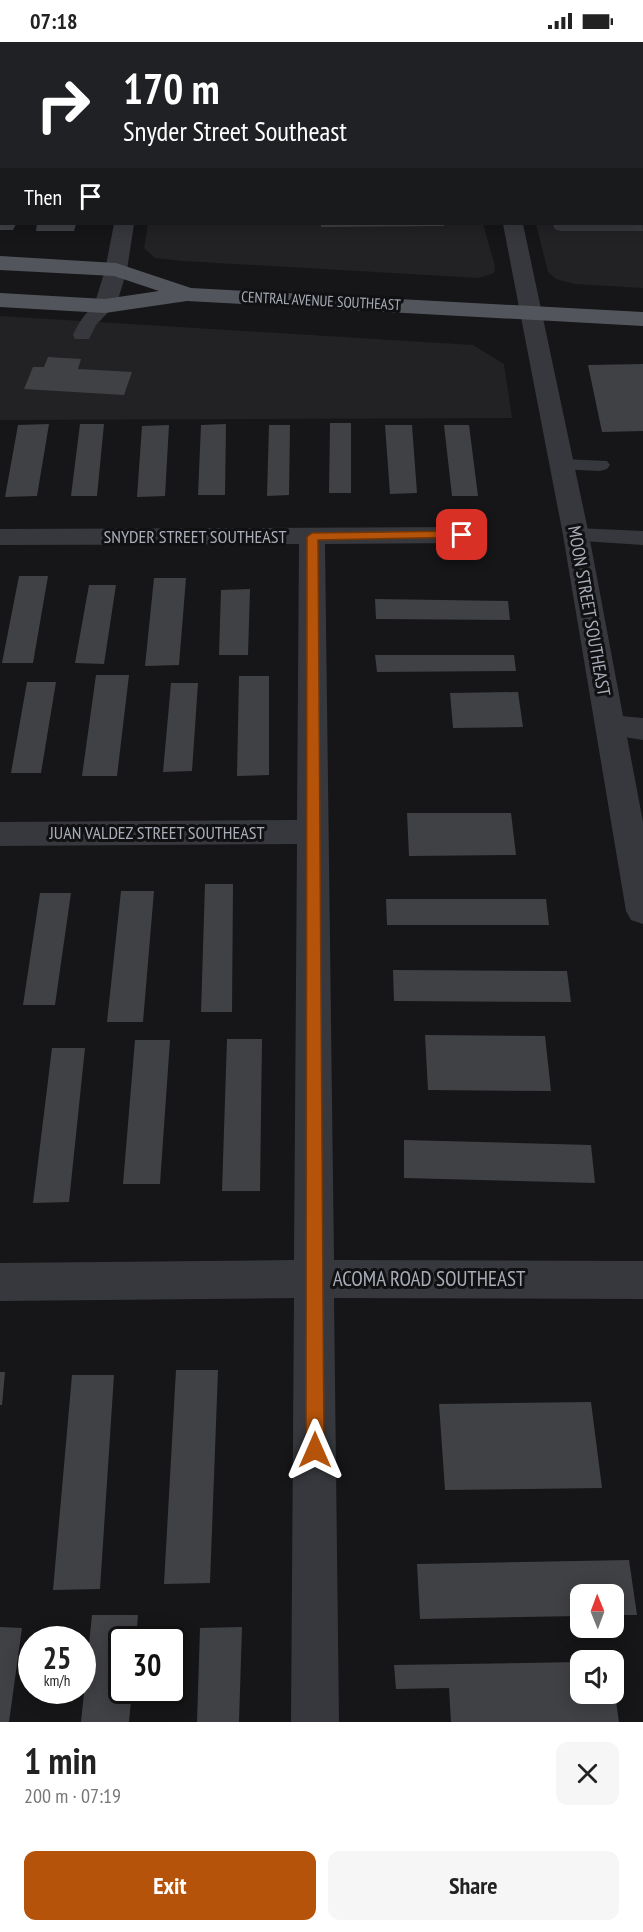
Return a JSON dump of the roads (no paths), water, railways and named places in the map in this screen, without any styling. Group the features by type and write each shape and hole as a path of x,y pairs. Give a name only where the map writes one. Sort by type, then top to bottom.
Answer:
{"main road":[{"path":"0,263 116,270 187,294"},
{"name":"CENTRAL AVENUE SOUTHEAST","path":"0,300 105,306 187,294 643,319"}],"street":[{"path":"105,306 116,270 124,225"},
{"name":"MOON STREET SOUTHEAST","path":"513,225 576,535 643,911"},
{"name":"SNYDER STREET SOUTHEAST","path":"0,537 462,535"},
{"path":"312,537 315,1722"},
{"path":"610,726 643,729"},
{"name":"JUAN VALDEZ STREET SOUTHEAST","path":"0,834 314,832"},
{"name":"ACOMA ROAD SOUTHEAST","path":"0,1282 314,1279 643,1280"}],"lane":[{"path":"562,226 643,226"},
{"path":"82,335 88,323 105,306"},
{"path":"562,465 600,465"},
{"path":"576,535 643,538"}]}
